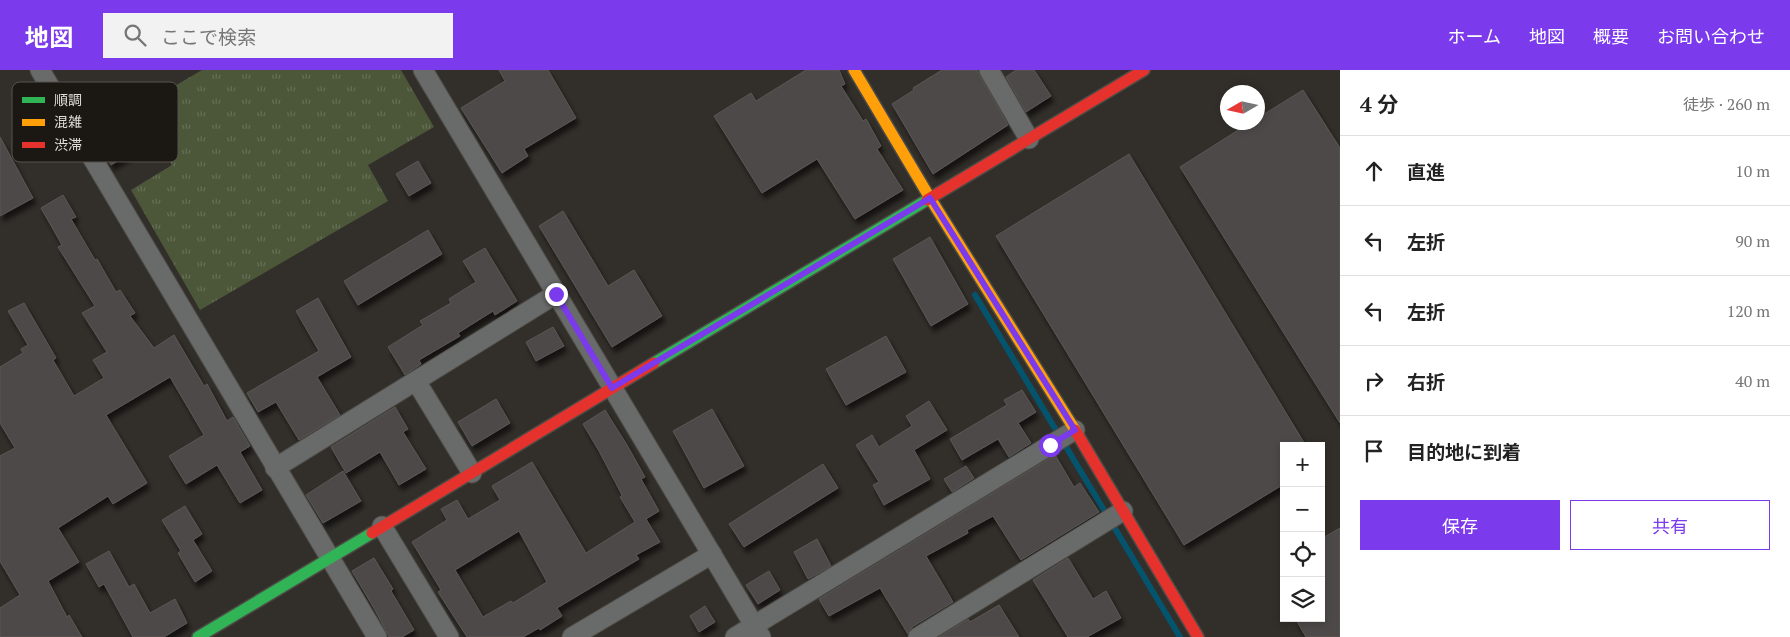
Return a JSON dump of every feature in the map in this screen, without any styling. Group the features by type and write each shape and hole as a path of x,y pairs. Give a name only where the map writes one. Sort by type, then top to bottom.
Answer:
{"street":[{"path":"40,70 47,82"},
{"path":"423,70 758,632"},
{"path":"854,70 1072,431 1119,513 1198,637"},
{"path":"989,70 1029,139"},
{"path":"198,637 1144,70"},
{"path":"94,162 376,637"},
{"path":"275,468 556,294"},
{"path":"416,381 472,473"},
{"path":"735,637 758,632 1072,431"},
{"path":"918,637 1119,513"},
{"path":"382,526 449,637"},
{"path":"572,637 712,554"}],"green space":[{"path":"202,70 401,70 434,127 368,165 388,201 200,310 131,190 172,165 170,162 178,162 178,84"}],"building":[{"path":"499,70 548,70 576,118 524,149 528,156 502,173 461,108 505,81"},
{"path":"806,70 839,70 845,84 841,86 863,121 866,119 881,146 877,149 903,190 855,219 817,159 762,193 714,116 751,93 756,101"},
{"path":"942,70 977,70 1008,125 933,174 892,104"},
{"path":"1016,70 1034,70 1051,96 1026,112 1006,77"},
{"path":"1303,90 1340,148 1340,423 1180,167 1238,130 1265,130 1265,114"},
{"path":"0,137 33,198 0,216"},
{"path":"1129,154 1304,442 1280,442 1280,486 1184,545 996,236"},
{"path":"418,161 431,183 409,196 396,174"},
{"path":"63,195 76,217 71,219 95,260 97,259 116,292 120,290 135,313 130,316 154,348 174,335 204,386 207,384 227,421 233,417 250,446 240,452 262,490 240,503 217,465 186,484 169,456 204,435 170,377 106,415 147,483 113,504 108,496 58,528 79,562 48,581 67,617 69,615 82,637 0,637 0,608 20,595 0,561 0,456 15,448 0,423 0,367 23,353 21,349 28,345 8,311 24,303 56,358 53,360 74,396 104,378 93,360 107,352 82,313 95,306 58,247 62,245 41,208"},
{"path":"563,211 608,286 634,270 662,316 612,347 539,226"},
{"path":"428,230 442,254 358,305 344,281"},
{"path":"930,237 968,304 931,326 893,259"},
{"path":"485,248 517,301 495,315 493,311 458,333 460,336 419,360 421,364 405,375 388,347 423,325 420,321 451,303 449,299 476,282 463,261"},
{"path":"318,298 351,357 317,377 340,415 299,440 276,402 258,412 247,393 319,351 296,311"},
{"path":"553,327 564,346 536,361 526,342"},
{"path":"886,336 906,372 846,405 826,369"},
{"path":"1022,390 1036,412 1018,423 1031,443 1009,457 998,439 962,460 950,439 1007,405 1004,400"},
{"path":"496,399 510,423 472,446 458,422"},
{"path":"929,401 947,430 914,450 930,479 884,505 873,485 879,482 856,445 872,435 879,447 912,426 906,416"},
{"path":"395,407 408,429 403,432 426,469 399,485 380,452 346,473 331,447"},
{"path":"712,409 744,466 704,488 673,431"},
{"path":"605,410 645,477 641,479 659,511 646,519 660,542 636,555 639,559 557,608 562,616 540,630 539,628 523,637 467,637 438,592 441,590 412,542 447,520 441,509 457,500 468,519 500,500 492,486 532,462 586,553 635,522 620,497 622,495 583,424","holes":["519,531 547,582 513,603 511,601 483,617 455,570"]},
{"path":"1055,455 1074,487 1080,483 1099,512 1021,560 993,516 967,530 968,533 926,556 953,602 912,627 908,634 880,588 829,616 819,599"},
{"path":"823,464 838,488 744,547 729,524"},
{"path":"966,466 974,478 952,492 944,479"},
{"path":"343,471 361,501 323,523 306,495"},
{"path":"185,506 202,534 193,540 212,571 195,582 178,553 181,551 162,520"},
{"path":"1340,528 1340,637 1306,637 1297,622 1325,622 1325,537"},
{"path":"817,539 831,566 808,579 794,552"},
{"path":"109,551 129,587 134,584 150,613 175,599 187,623 164,637 133,637 104,584 99,587 86,564"},
{"path":"374,558 393,589 391,591 414,630 402,637 389,637 352,571"},
{"path":"1068,558 1093,599 1106,591 1121,618 1087,637 1068,637 1033,580"},
{"path":"769,571 780,590 758,604 746,585"},
{"path":"999,605 1019,637 939,637 968,619 970,622"},
{"path":"705,606 715,622 699,632 690,616"}],"waterway":[{"path":"975,295 1180,637"}],"traffic: fast":[{"path":"654,363 927,200"},
{"path":"198,637 372,533"}],"traffic: slow":[{"path":"854,70 930,198 1075,430"}],"traffic: jam":[{"path":"927,200 1144,70"},
{"path":"372,533 654,363"},
{"path":"1075,430 1198,637"}],"route":[{"path":"556,294 612,388 930,198 1075,430 1050,445"}]}
